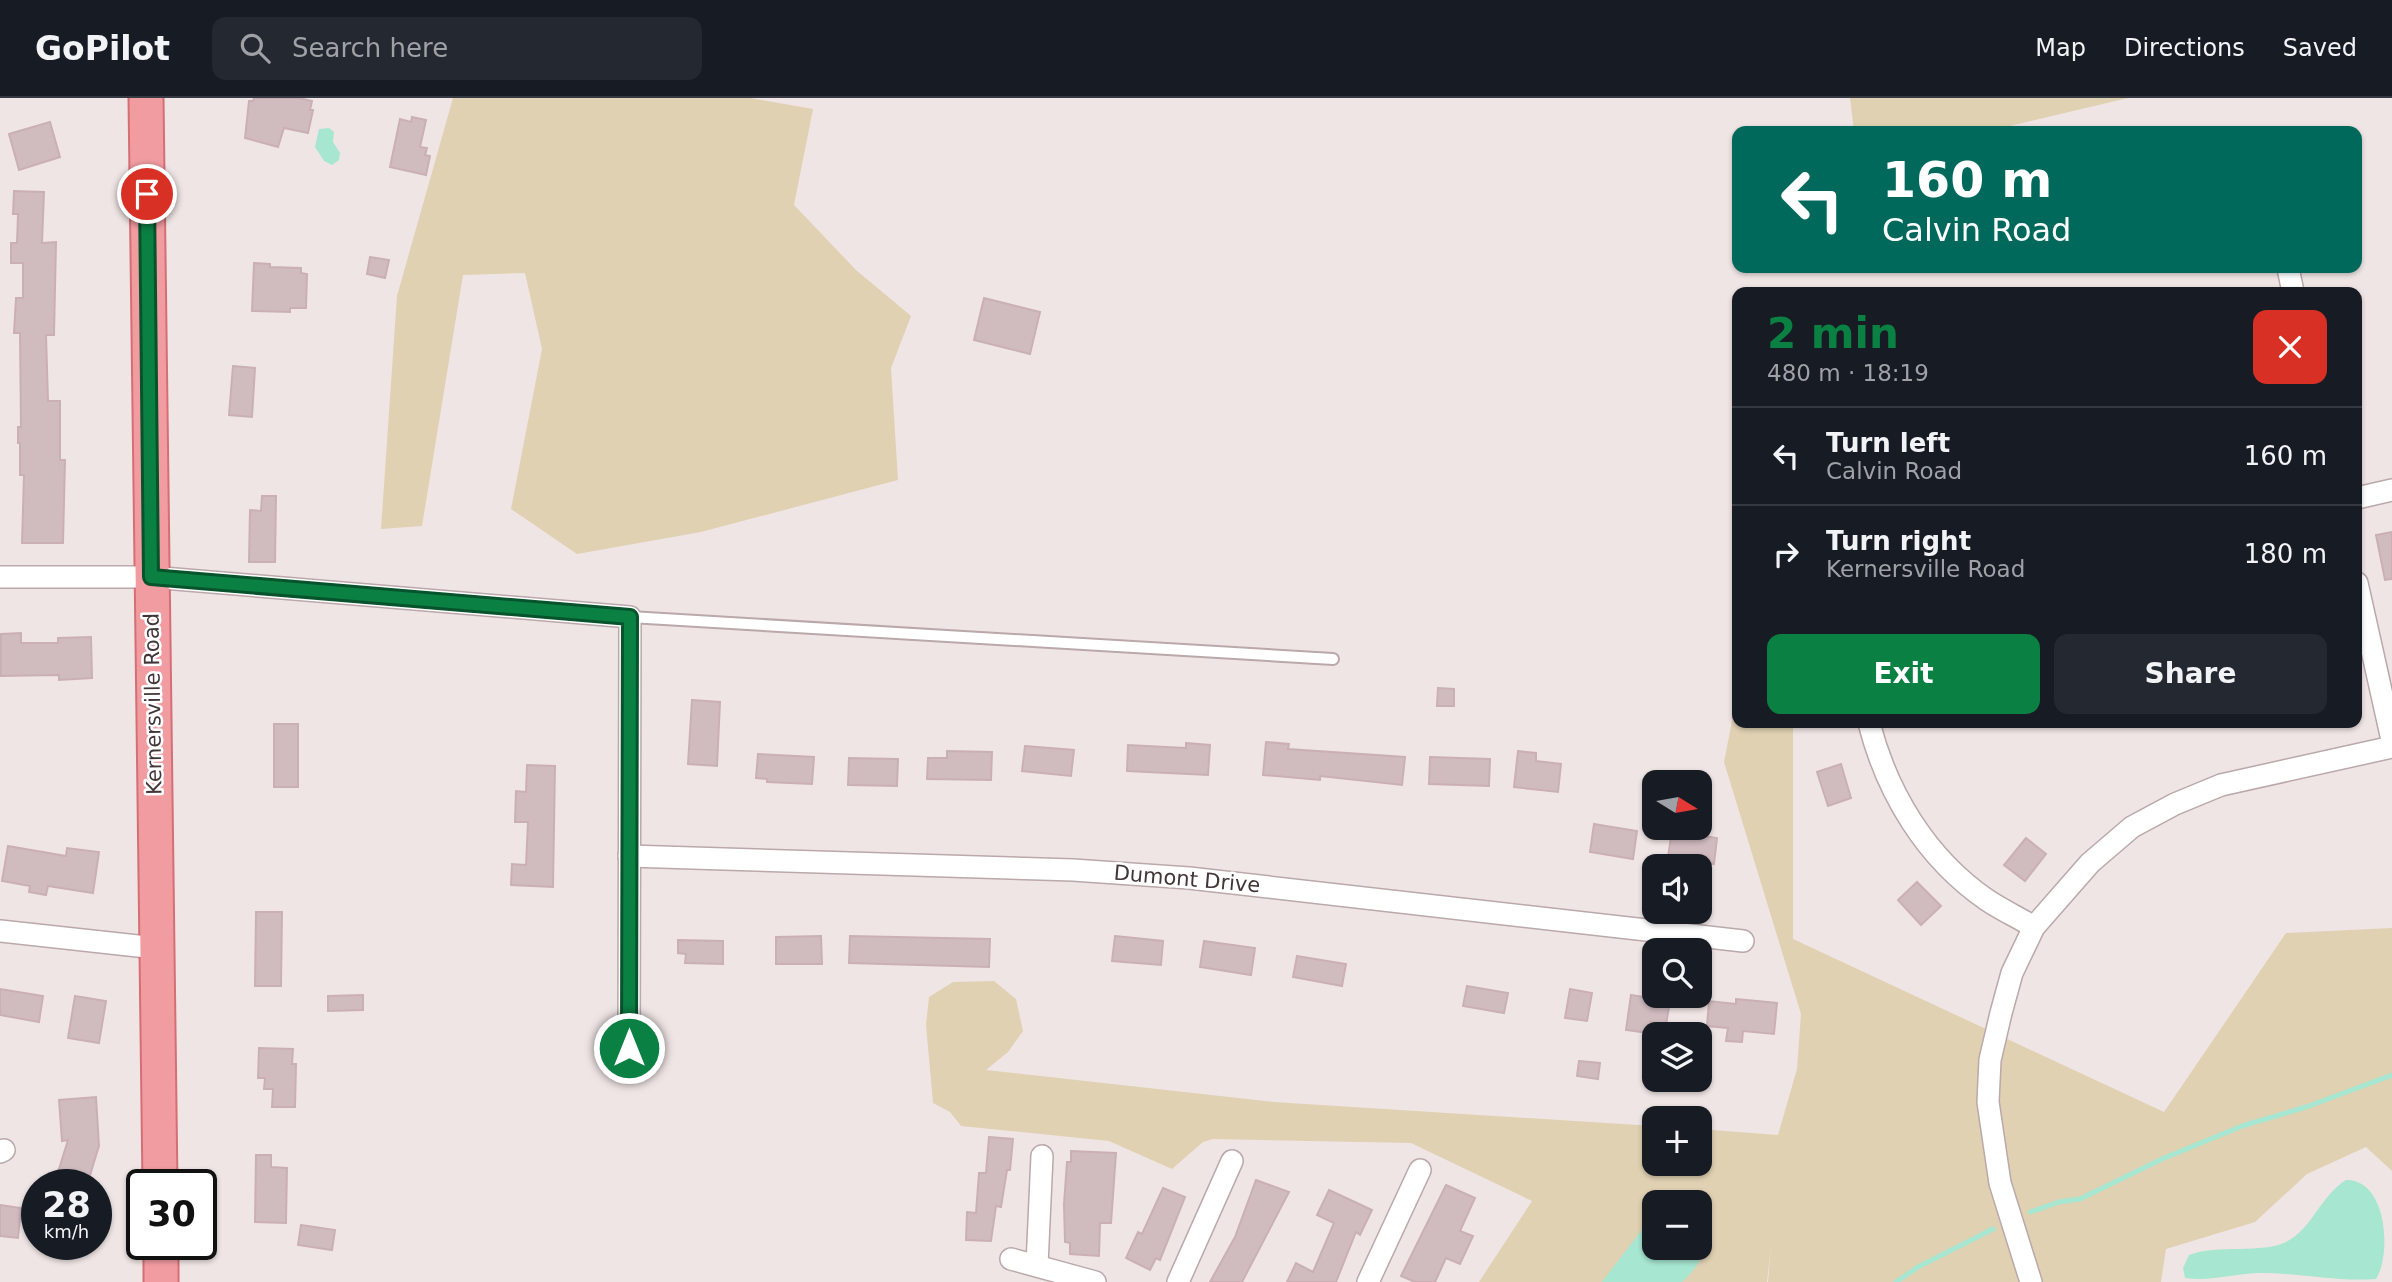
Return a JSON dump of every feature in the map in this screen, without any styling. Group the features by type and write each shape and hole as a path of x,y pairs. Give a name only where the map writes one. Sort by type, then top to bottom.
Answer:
{"main road":[{"name":"Kernersville Road","path":"146,98 160,1169"},
{"path":"161,1260 161,1282"}],"street":[{"path":"2362,497 2392,490"},
{"path":"0,578 151,577 630,617 629,1048"},
{"path":"2362,605 2392,740"},
{"path":"1870,728 1877,754 1892,790 1919,833 1950,870 1987,900 2034,927"},
{"path":"2031,1282 2000,1183 1988,1102 1990,1060 2001,1013 2012,973 2034,927 2090,863 2133,827 2175,804 2221,785 2392,747"},
{"name":"Dumont Drive","path":"629,856 1073,870 1189,878 1743,941"},
{"path":"0,931 156,948"},
{"path":"1037,1265 1042,1156"},
{"path":"1178,1282 1232,1161"},
{"path":"1368,1282 1420,1170"},
{"path":"1011,1259 1095,1282"}],"lane":[{"path":"630,617 1333,659"}],"shaded area":[{"path":"453,98 750,98 813,109 794,205 856,270 911,316 891,368 898,480 701,532 577,554 511,509 542,349 525,273 463,275 422,526 381,529 397,296"},
{"path":"1850,98 2128,98 2010,126 1853,126"},
{"path":"329,128 334,132 333,142 340,153 339,160 332,165 324,161 315,147 319,129"},
{"path":"1732,721 1732,728 1793,728 1793,939 2164,1112 2286,933 2392,928 2392,1171 2366,1147 2307,1174 2255,1222 2166,1249 2161,1282 1768,1282 1771,1247 1767,1282 1479,1282 1532,1201 1411,1143 1213,1139 1203,1142 1172,1169 1109,1141 961,1126 950,1112 933,1103 926,1025 929,997 953,982 994,981 1016,999 1023,1031 1008,1052 986,1070 1274,1102 1642,1125 1642,1176 1712,1176 1712,1130 1778,1135 1797,1069 1801,1014 1724,762"},
{"path":"2346,1180 2360,1183 2378,1204 2384,1253 2376,1279 2261,1273 2204,1279 2185,1278 2183,1268 2189,1255 2213,1250 2265,1248 2286,1242 2303,1229 2337,1186"},
{"path":"1642,1230 1642,1260 1700,1260 1682,1282 1602,1282"}],"building":[{"path":"254,98 299,98 312,101 310,110 313,110 308,133 284,128 278,147 245,138 249,101"},
{"path":"412,117 426,120 420,147 427,148 425,155 430,156 426,175 390,167 400,119 411,122"},
{"path":"50,122 60,157 19,170 9,134"},
{"path":"14,191 44,192 42,243 56,242 54,335 46,335 48,401 60,401 60,460 65,460 63,543 22,543 24,475 20,475 18,443 18,427 21,427 20,333 14,333 16,298 23,298 23,263 11,263 11,243 17,243 18,214 13,214"},
{"path":"370,257 389,260 385,278 367,274"},
{"path":"254,263 270,264 270,267 301,268 301,273 307,274 306,308 290,308 290,312 252,311"},
{"path":"984,298 1040,312 1030,354 974,340"},
{"path":"233,366 255,368 252,417 229,415"},
{"path":"262,496 276,496 275,562 249,562 250,510 261,511"},
{"path":"2392,532 2392,579 2385,580 2376,535"},
{"path":"21,633 21,643 58,643 58,638 91,637 92,678 59,680 59,675 1,676 1,634"},
{"path":"1438,688 1454,689 1454,706 1437,706"},
{"path":"692,700 720,702 717,766 688,764"},
{"path":"274,724 298,724 298,787 274,787"},
{"path":"1266,742 1289,744 1288,749 1405,757 1402,785 1320,776 1320,780 1263,775"},
{"path":"1186,743 1210,745 1208,775 1127,771 1128,745 1186,748"},
{"path":"1025,746 1074,750 1071,776 1022,771"},
{"path":"947,751 992,752 991,780 927,779 928,758 947,758"},
{"path":"1518,751 1536,753 1536,761 1561,764 1558,792 1514,787"},
{"path":"758,754 814,757 812,784 767,782 767,779 756,778"},
{"path":"1430,757 1490,759 1489,786 1429,784"},
{"path":"849,758 898,759 897,786 848,785"},
{"path":"1841,764 1851,798 1828,806 1817,772"},
{"path":"527,765 555,766 553,887 511,885 512,864 526,865 528,822 515,822 516,791 526,792"},
{"path":"1594,824 1637,831 1633,859 1590,852"},
{"path":"1717,838 1714,864 1712,854 1668,854 1671,840"},
{"path":"2026,838 2046,854 2025,881 2004,865"},
{"path":"8,846 66,856 67,848 99,852 93,893 48,886 46,895 29,892 30,886 2,881"},
{"path":"1917,882 1941,906 1921,925 1898,900"},
{"path":"256,912 282,912 281,986 255,986"},
{"path":"821,936 822,964 776,964 776,937"},
{"path":"850,936 990,939 989,967 849,963"},
{"path":"1115,936 1163,941 1161,965 1112,961"},
{"path":"678,940 723,941 723,964 685,963 686,954 678,953"},
{"path":"1204,941 1255,948 1251,975 1200,967"},
{"path":"1297,956 1346,964 1342,986 1293,977"},
{"path":"1467,986 1508,993 1504,1013 1463,1006"},
{"path":"0,989 43,996 39,1022 0,1015"},
{"path":"1570,989 1592,993 1587,1021 1565,1018"},
{"path":"363,995 363,1010 328,1011 328,996"},
{"path":"1631,995 1642,997 1642,1008 1669,1008 1666,1022 1642,1022 1642,1032 1626,1030"},
{"path":"75,996 106,1001 99,1043 68,1038"},
{"path":"1736,999 1777,1003 1774,1034 1743,1031 1742,1042 1726,1041 1728,1028 1712,1026 1712,1022 1707,1022 1708,1008 1712,1008 1712,1001 1736,1004"},
{"path":"259,1048 293,1049 292,1064 296,1064 295,1107 272,1107 273,1089 264,1089 265,1078 258,1078"},
{"path":"1579,1061 1600,1063 1598,1079 1577,1076"},
{"path":"96,1097 99,1146 92,1169 59,1169 68,1140 62,1141 59,1100"},
{"path":"989,1137 1013,1139 1010,1170 1007,1170 1001,1207 996,1206 991,1241 966,1240 967,1212 976,1213 979,1173 986,1173"},
{"path":"1071,1151 1116,1153 1111,1223 1100,1223 1099,1256 1070,1254 1070,1243 1065,1242 1064,1204 1067,1162 1071,1162"},
{"path":"256,1155 271,1155 271,1167 287,1168 286,1223 255,1222"},
{"path":"1256,1180 1289,1192 1242,1282 1210,1282 1235,1237"},
{"path":"1446,1185 1475,1198 1460,1231 1473,1236 1460,1264 1446,1258 1435,1282 1415,1282 1401,1276"},
{"path":"1163,1188 1185,1197 1160,1260 1156,1258 1150,1270 1126,1258 1138,1232 1142,1234"},
{"path":"1329,1190 1372,1210 1360,1235 1356,1232 1336,1282 1287,1282 1296,1263 1313,1272 1334,1223 1317,1215"},
{"path":"0,1205 21,1208 18,1238 0,1236"},
{"path":"301,1225 335,1230 332,1250 298,1245"}],"waterway":[{"path":"2030,1212 2059,1202 2080,1199 2162,1159 2242,1126 2306,1107 2392,1075"},
{"path":"1896,1282 1918,1267 1993,1229"}],"route":[{"path":"147,194 151,577 630,617 629,1048"}]}
